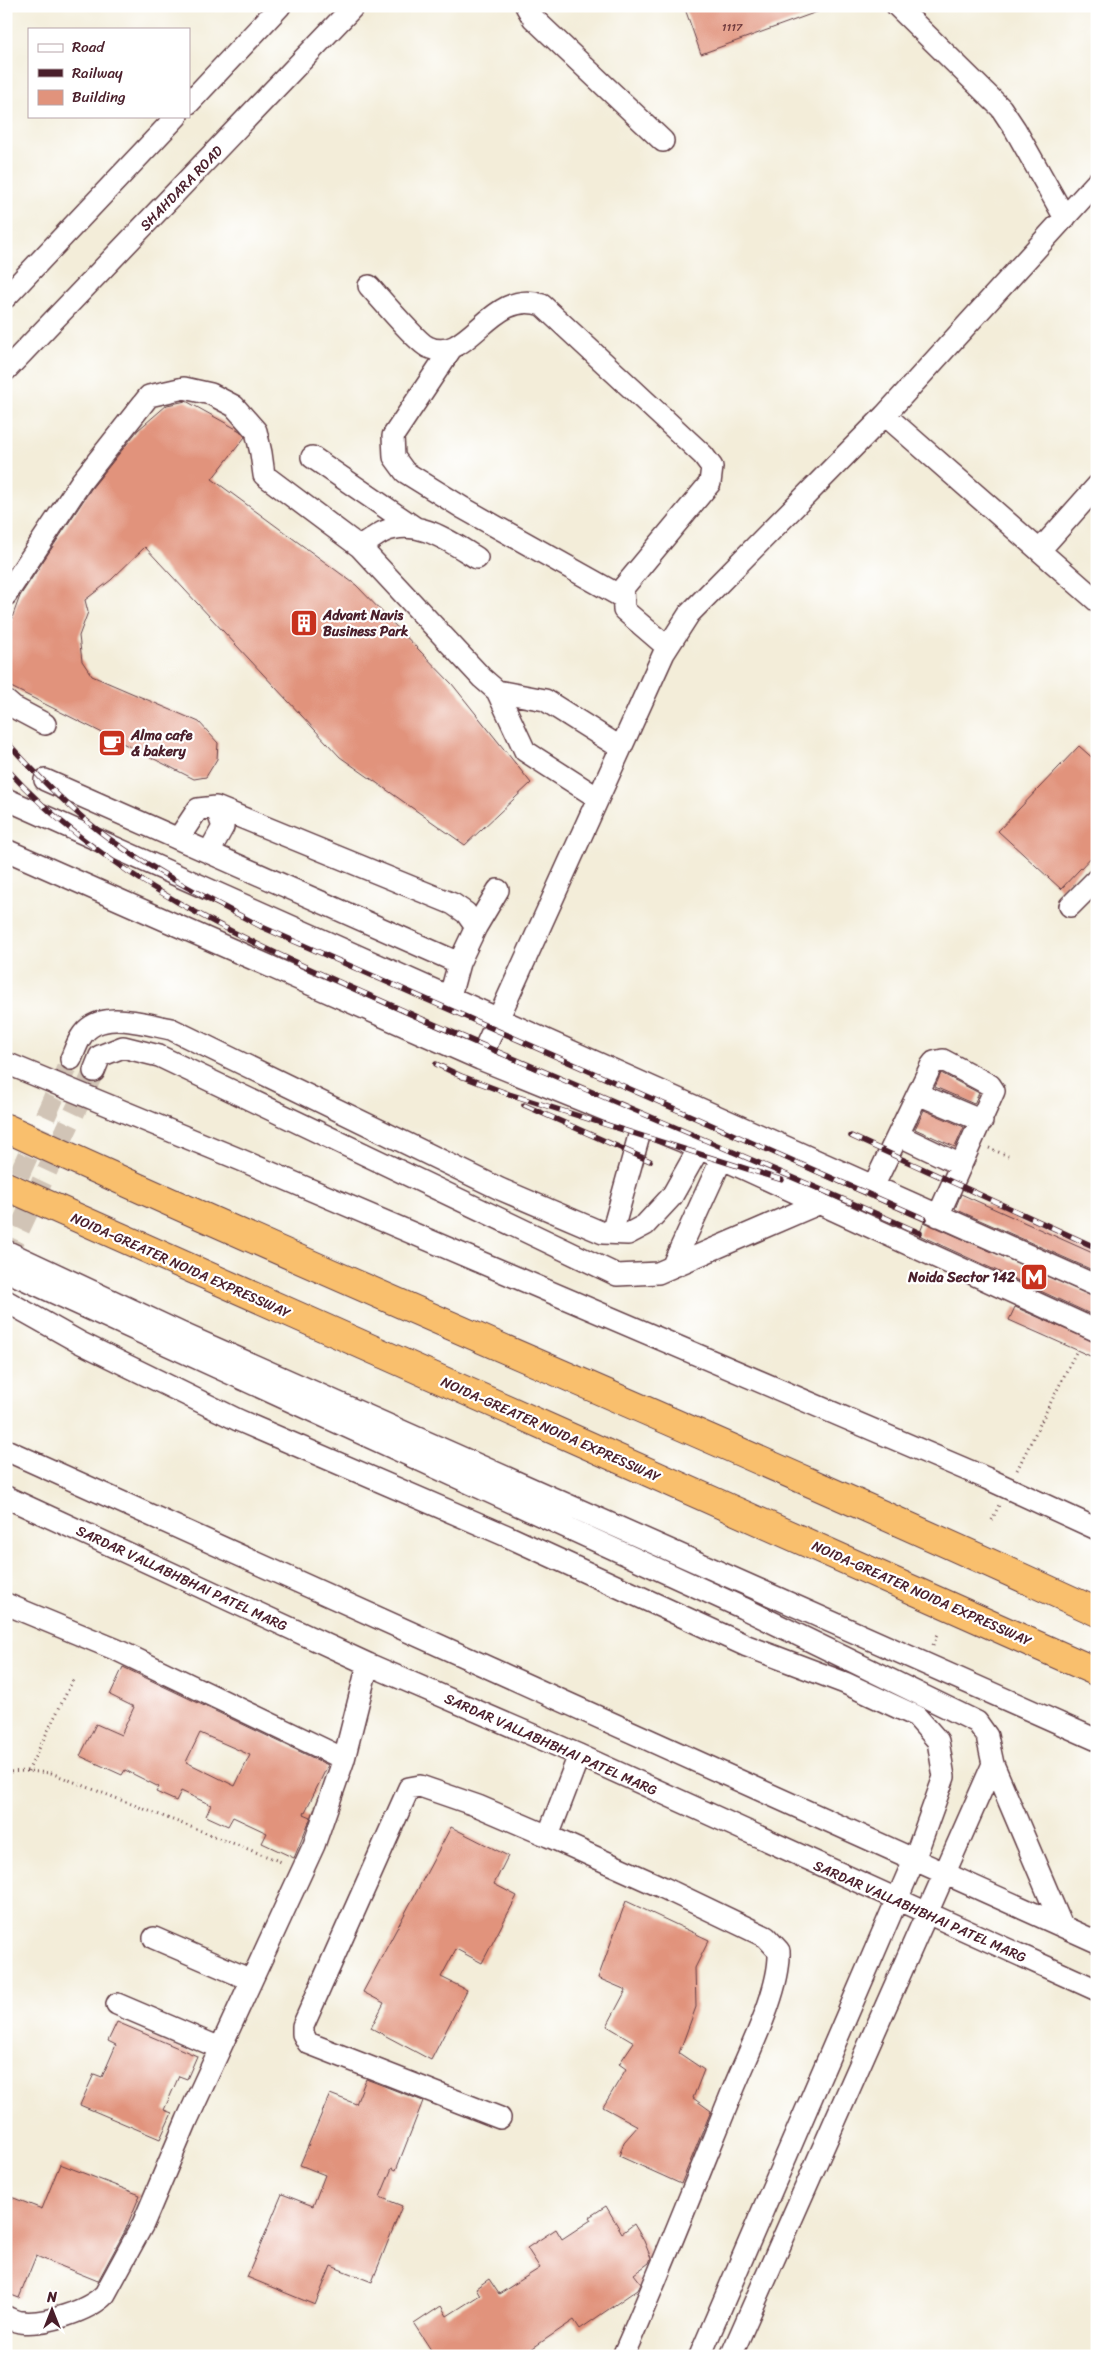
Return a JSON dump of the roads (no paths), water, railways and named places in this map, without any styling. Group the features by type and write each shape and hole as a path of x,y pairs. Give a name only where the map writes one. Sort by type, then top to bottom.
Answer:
{"highway":[{"path":"6,1128 212,1222 960,1548 1097,1612"},
{"name":"NOIDA-GREATER NOIDA EXPRESSWAY","path":"6,1186 1097,1672"}],"street":[{"path":"190,102 280,6"},
{"name":"SHAHDARA ROAD","path":"6,370 354,6"},
{"path":"526,6 533,18 663,141"},
{"path":"897,6 1001,108 1015,129 1065,218"},
{"path":"6,297 174,118"},
{"path":"480,1059 667,647 689,614 885,415 1097,182"},
{"path":"369,286 427,347 443,350 460,345 482,323 510,305 522,302 542,305 703,455 712,467 713,475 710,483 623,588 624,610 667,647"},
{"path":"451,349 393,436 394,456 405,472 463,508 622,597"},
{"path":"6,595 81,482 149,396 184,388 211,394 234,406 256,431 264,475 360,547 482,678 497,691 524,751 598,798"},
{"path":"885,415 1097,601"},
{"path":"312,457 414,527 438,535 477,558"},
{"path":"1040,550 1097,486"},
{"path":"360,547 384,532 414,527"},
{"path":"497,691 545,700 620,748"},
{"path":"6,701 13,707 45,724"},
{"path":"45,780 459,962"},
{"path":"6,799 1097,1286"},
{"path":"178,839 198,809 216,807 453,904 466,913 476,927"},
{"path":"209,852 223,827 216,807"},
{"path":"6,850 480,1059 700,1148 1097,1331"},
{"path":"1070,906 1097,879"},
{"path":"450,996 459,962 476,927 498,890"},
{"path":"71,1059 82,1035 98,1022 114,1020 170,1029 500,1189 603,1233 628,1234 645,1225 672,1196 700,1148"},
{"path":"94,1071 100,1056 124,1046 159,1056 617,1274 658,1273 820,1203"},
{"path":"874,1187 931,1066 934,1062 943,1060 992,1087 993,1095 938,1216"},
{"path":"6,1063 242,1160 1008,1488 1097,1529"},
{"path":"918,1094 982,1121"},
{"path":"612,1233 642,1125"},
{"path":"898,1134 961,1165"},
{"path":"672,1267 722,1158"},
{"path":"6,1251 181,1333 1097,1740"},
{"path":"6,1264 11,1273 743,1608 978,1722 987,1736 993,1764 1062,1926"},
{"path":"6,1301 79,1342 238,1420 507,1536 747,1646 845,1683 916,1716 938,1741 944,1777 914,1860 700,2356"},
{"path":"6,1450 1097,1942"},
{"name":"SARDAR VALLABHBHAI PATEL MARG","path":"6,1497 368,1664 579,1755 1097,1990"},
{"path":"6,1604 118,1650 344,1759"},
{"path":"6,2317 18,2322 28,2323 69,2314 99,2300 105,2294 142,2224 319,1832 344,1759 368,1664"},
{"path":"548,1836 579,1755"},
{"path":"731,2356 925,1913 993,1764"},
{"path":"500,2118 308,2043 303,2034 303,2026 409,1788 416,1785 478,1806 664,1888 766,1937 779,1951 779,1963 763,2017 651,2294 623,2356"},
{"path":"154,1938 251,1980"},
{"path":"117,2004 220,2048"}],"tunnel":[{"path":"6,1204 71,1059"},
{"path":"6,1258 94,1071"}],"railway":[{"path":"6,741 69,806 97,829 129,852 204,897 262,927 925,1219"},
{"path":"6,768 50,811 97,850 147,884 254,942 420,1018 920,1233"},
{"path":"436,1064 463,1077"},
{"path":"456,1074 509,1094 782,1180"},
{"path":"524,1105 650,1161"},
{"path":"851,1136 1097,1248"}],"place":[{"name":"Advant Navis Business Park","path":"304,623"},
{"name":"Alma cafe & bakery","path":"112,743"},
{"name":"Noida Sector 142","path":"1034,1277"}]}
